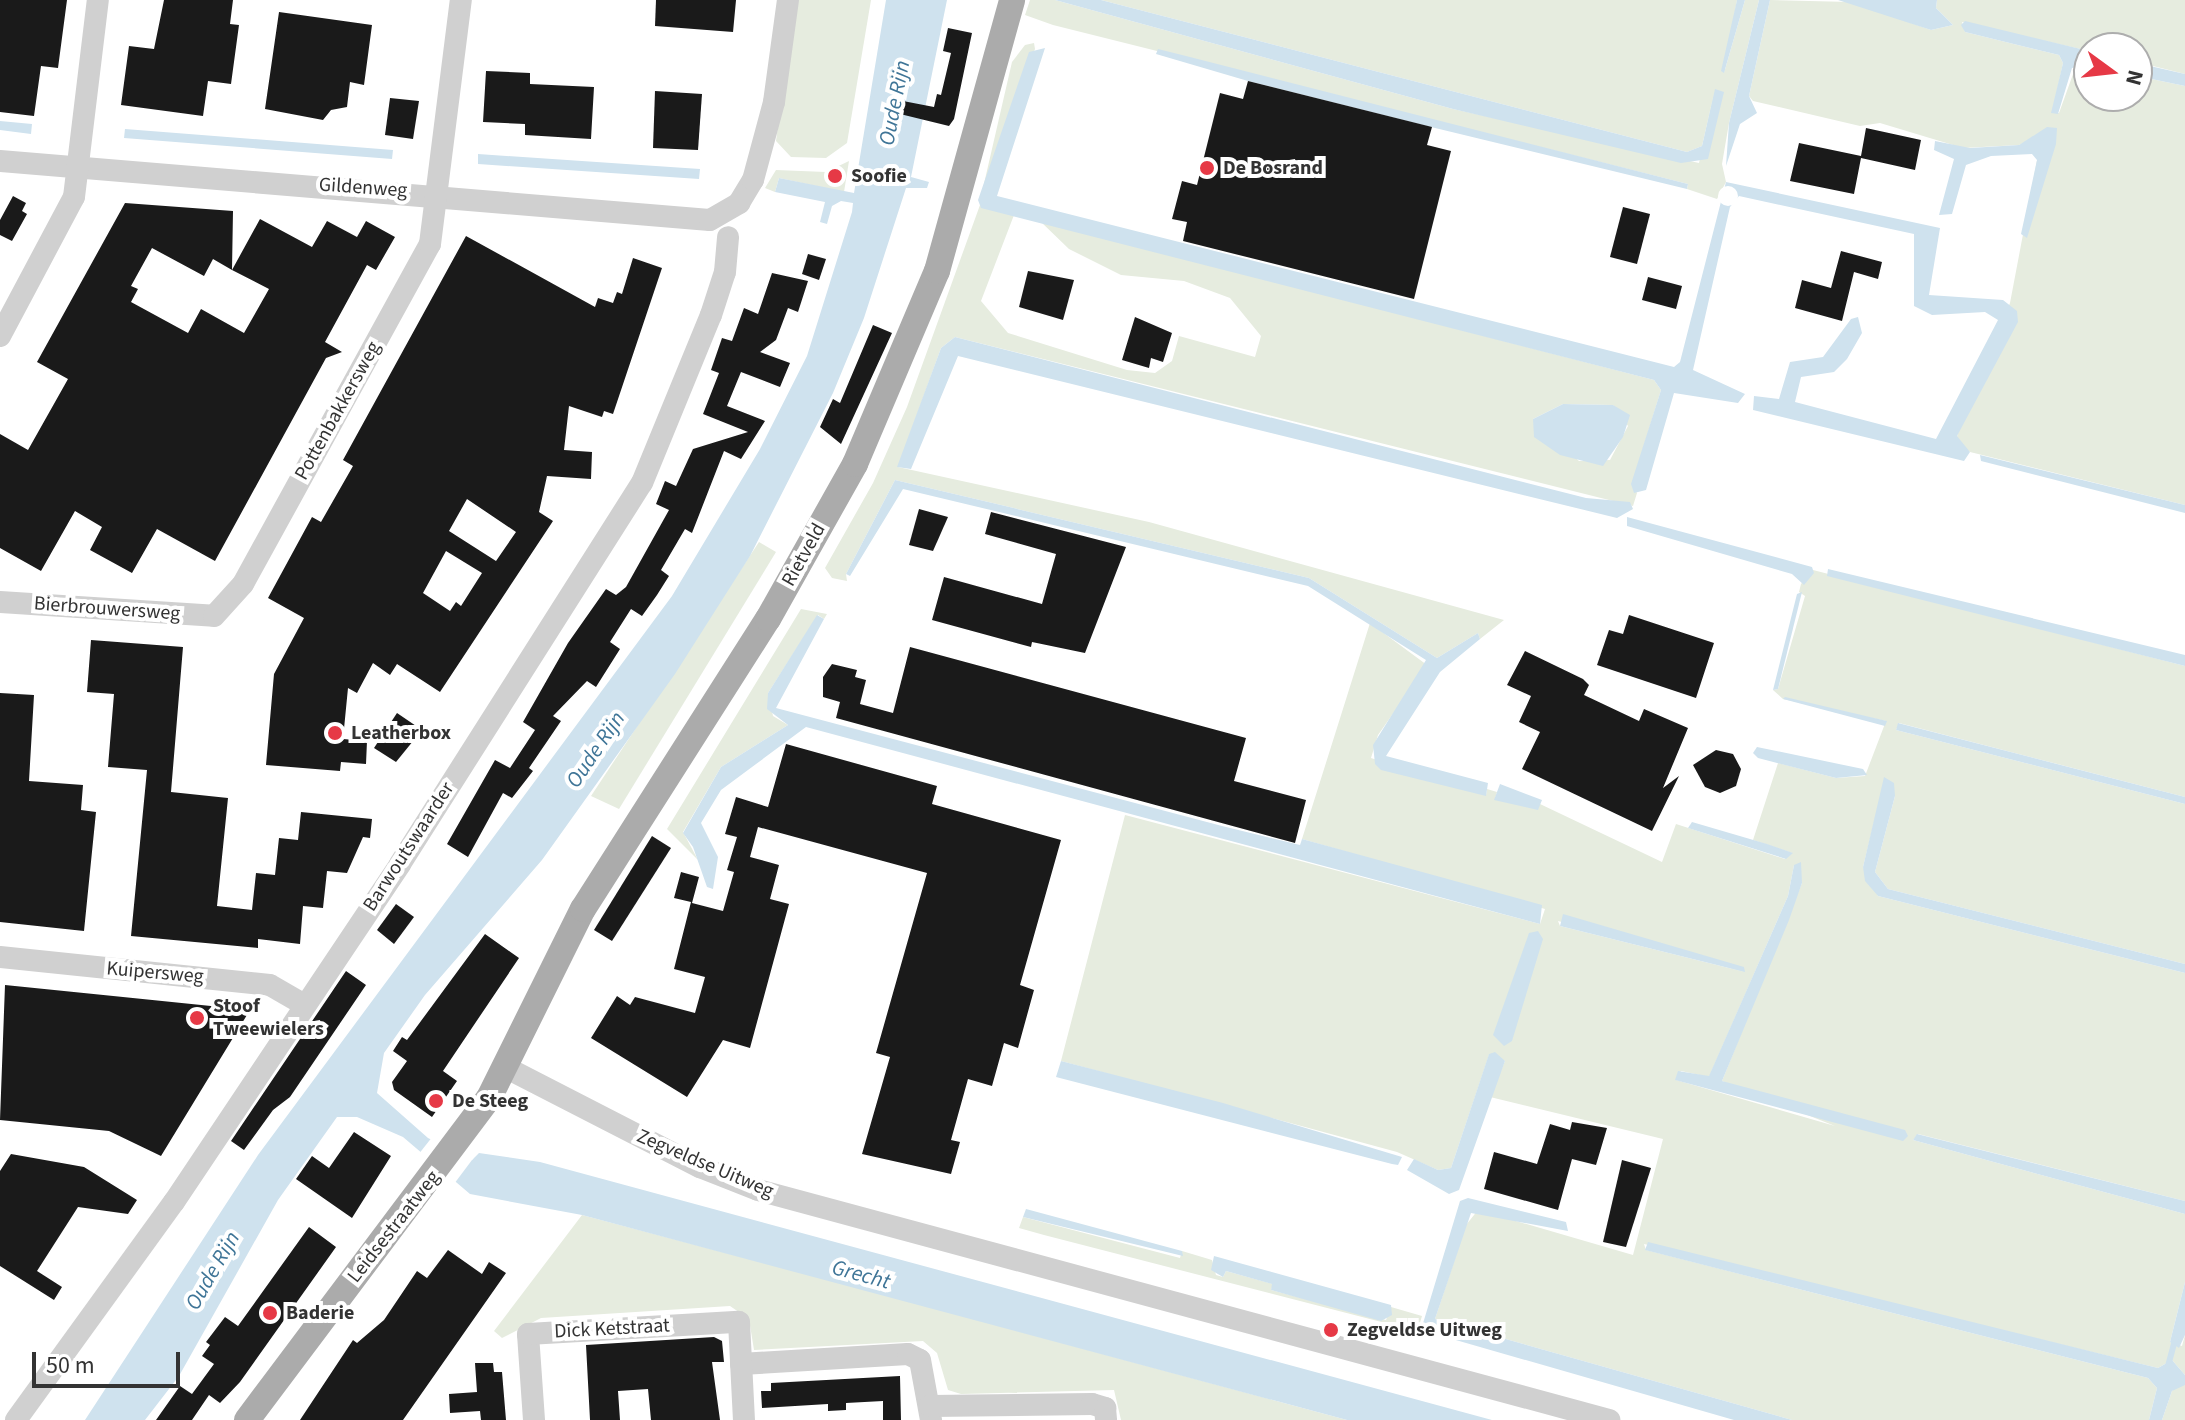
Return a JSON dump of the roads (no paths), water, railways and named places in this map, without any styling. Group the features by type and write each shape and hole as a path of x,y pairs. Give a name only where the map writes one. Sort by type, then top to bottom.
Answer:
{"main road":[{"name":"Rietveld","path":"507,1068 529,1011 577,918 768,619 855,464 909,347 963,186 1012,0"},
{"name":"Leidsestraatweg","path":"247,1420 459,1144 507,1068"}],"street":[{"path":"0,336 74,197 98,0"},
{"name":"Pottenbakkersweg","path":"214,616 243,584 430,244 461,0"},
{"path":"726,226 746,193 758,163 774,102 788,0"},
{"name":"Gildenweg","path":"0,161 79,156 726,226"},
{"name":"Barwoutswaarder","path":"16,1420 165,1215 400,864 642,483 711,315 725,272 726,226"},
{"name":"Bierbrouwersweg","path":"0,602 214,616"},
{"name":"Kuipersweg","path":"0,957 270,985 304,1005"},
{"name":"Zegveldse Uitweg","path":"507,1068 700,1167 758,1190 1609,1420"},
{"name":"Dick Ketstraat","path":"534,1420 528,1334 739,1322 741,1364"},
{"path":"744,1420 741,1364 908,1354 920,1360 930,1413 1092,1404 1105,1408 1106,1420"}],"water":[{"path":"886,0 947,0 911,177 929,182 927,188 906,188 864,318 833,393 750,556 675,674 542,860 425,995 384,1053 377,1093 428,1138 472,1160 479,1153 540,1162 1492,1420 1347,1420 582,1215 470,1194 403,1137 357,1117 337,1117 278,1200 179,1376 145,1420 85,1420 258,1155 672,596 760,449 807,356 853,203 841,201 832,206 827,224 820,222 825,202 775,192 779,178 854,193"},
{"path":"1055,0 1101,0 1687,152 1702,146 1715,89 1724,92 1708,159 1681,163 1453,109"},
{"path":"1737,0 1745,0 1724,73 1721,71"},
{"path":"1759,0 1770,0 1749,96 1757,113 1740,124 1726,166 1729,123"},
{"path":"1838,0 1937,0 1936,8 1953,25 1931,30"},
{"path":"1965,21 2073,47 2073,68 2058,114 2051,113 2063,63 2059,55 1965,32 1961,25"},
{"path":"1045,48 997,196 1674,367 1680,362 1726,182 1940,228 1929,295 2003,300 2017,311 2018,322 1957,436 1970,452 1964,461 1753,410 1754,396 1779,399 1790,362 1823,357 1851,319 1858,317 1862,333 1847,359 1834,372 1801,377 1795,402 1936,439 1998,320 1985,312 1932,315 1914,306 1914,234 1739,196 1730,207 1693,370 1745,394 1738,403 1674,393 1646,490 1634,493 1631,484 1661,390 1654,380 981,208 978,200 1029,52"},
{"path":"1158,49 1688,184 1687,189 1248,81 1156,54"},
{"path":"2153,67 2185,74 2185,86 2153,79"},
{"path":"0,121 32,124 31,134 0,130"},
{"path":"2047,127 2057,128 2056,144 2027,238 2021,234 2037,160 2032,154 1991,156 1966,165 1952,214 1939,215 1954,159 1934,150 1935,141 1970,148 2019,145"},
{"path":"125,129 393,150 392,159 124,138"},
{"path":"478,154 700,169 699,179 478,164"},
{"path":"955,337 1586,498 1630,502 1633,509 1617,518 958,356 911,469 897,467 941,348"},
{"path":"1563,404 1613,405 1630,415 1623,437 1603,466 1560,455 1534,437 1533,419"},
{"path":"1980,455 2185,505 2185,513 1981,461"},
{"path":"895,480 1309,578 1437,658 1478,633 1480,639 1440,672 1386,756 1488,783 1486,796 1381,770 1375,764 1373,745 1426,660 1308,586 903,489 850,576 846,574"},
{"path":"1627,517 1812,567 1814,573 1804,585 1792,574 1627,526"},
{"path":"1828,569 2185,655 2185,666 1827,576"},
{"path":"1802,592 1778,689 1773,690 1797,594"},
{"path":"817,615 824,619 776,708 1222,826 1300,845 1302,839 1542,905 1540,924 806,727 721,790 701,823 718,857 713,889 707,887 693,847 683,833 721,767 788,725 767,709 768,693"},
{"path":"1785,697 1887,721 1885,726 1783,699"},
{"path":"1898,723 2185,797 2185,804 1896,730"},
{"path":"1757,747 1863,769 1867,775 1836,778 1758,758 1753,753"},
{"path":"1884,777 1894,783 1895,796 1875,872 1888,889 2185,964 2185,973 1878,896 1865,881 1863,867"},
{"path":"1500,784 1542,800 1538,810 1494,800"},
{"path":"1692,822 1793,853 1786,859 1688,828"},
{"path":"1801,862 1802,883 1789,920 1722,1081 1905,1130 1908,1136 1903,1141 1675,1080 1678,1071 1709,1076 1788,896 1794,865"},
{"path":"1563,914 1744,967 1745,972 1560,926"},
{"path":"1538,931 1543,939 1512,1041 1504,1046 1493,1035 1529,933"},
{"path":"1495,1052 1505,1061 1459,1190 1449,1194 1407,1170 1414,1159 1438,1170 1451,1168 1489,1054"},
{"path":"1061,1061 1223,1103 1402,1157 1398,1165 1392,1164 1056,1077"},
{"path":"1917,1134 2185,1201 2185,1214 1913,1140"},
{"path":"1468,1198 1566,1222 1568,1231 1471,1213 1435,1319 1792,1420 1734,1420 1421,1330 1460,1201"},
{"path":"1026,1209 1182,1251 1183,1256 1023,1217"},
{"path":"1648,1242 2158,1368 2172,1360 2185,1375 2185,1385 2172,1391 2162,1420 2149,1420 2157,1388 2148,1378 1645,1250"},
{"path":"1214,1256 1391,1305 1392,1315 1381,1321 1271,1290 1272,1284 1226,1271 1223,1277 1211,1270"},
{"path":"2185,1282 2185,1335 2179,1348 2170,1342"}],"waterway":[{"path":"2168,1366 2175,1339"}],"place":[{"name":"De Bosrand","path":"1207,168"},
{"name":"Soofie","path":"835,176"},
{"name":"Leatherbox","path":"335,733"},
{"name":"Stoof Tweewielers","path":"197,1018"},
{"name":"De Steeg","path":"436,1101"},
{"name":"Baderie","path":"270,1313"},
{"name":"Zegveldse Uitweg","path":"1331,1330"}],"water label":[{"name":"Oude Rijn","path":"895,103"},
{"name":"Oude Rijn","path":"596,750"},
{"name":"Oude Rijn","path":"213,1271"},
{"name":"Grecht","path":"861,1275"}]}
